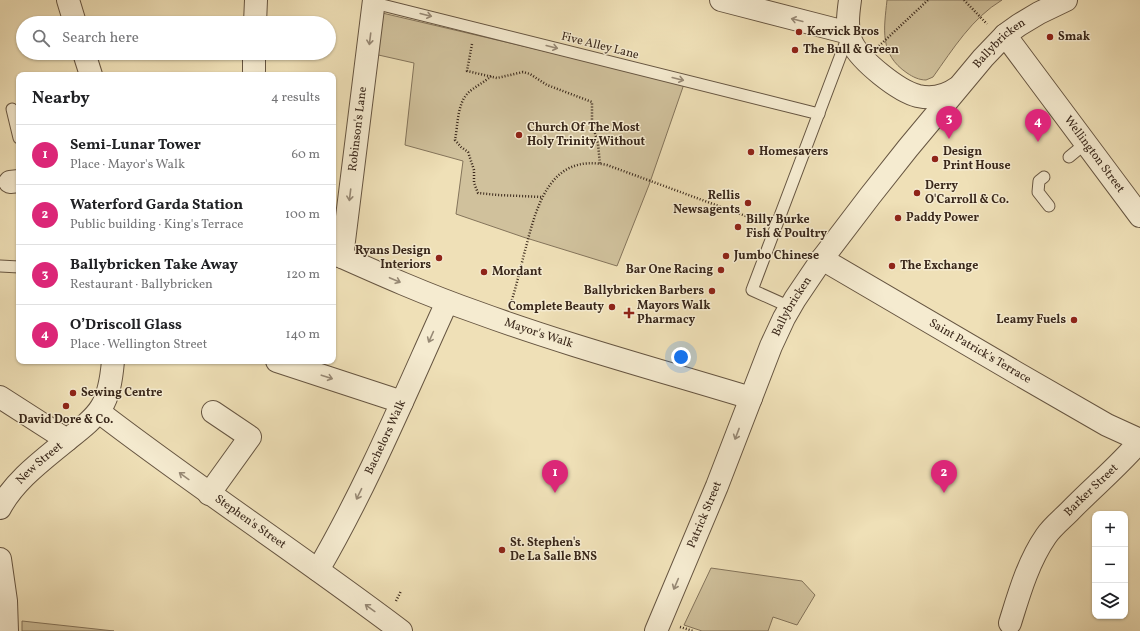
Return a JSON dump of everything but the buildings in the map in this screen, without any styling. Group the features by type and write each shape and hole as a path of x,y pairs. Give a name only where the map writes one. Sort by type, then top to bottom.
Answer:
{"street":[{"path":"68,0 73,16"},
{"path":"255,16 256,0"},
{"path":"721,0 849,33"},
{"name":"Ballybricken","path":"850,0 848,21 849,33 855,49 864,60 876,70 901,88 918,96 937,97 951,92 961,84"},
{"name":"Ballybricken","path":"751,398 774,339 790,307 822,259 908,148 961,84 1003,37 1018,25 1066,0"},
{"name":"Robinson's Lane","path":"338,255 374,1"},
{"name":"Wellington Street","path":"1003,37 1086,143 1140,216"},
{"path":"86,60 90,72"},
{"name":"Ballybricken","path":"901,88 910,98 917,116 914,137 908,148"},
{"name":"Mayor's Walk","path":"338,255 447,302 506,323 577,346 751,398"},
{"name":"Saint Patrick's Terrace","path":"822,259 1107,425 1140,441"},
{"name":"Bachelors Walk","path":"318,570 358,496 447,302"},
{"name":"New Street","path":"0,508 8,494 21,480 90,422 99,412 110,390 113,364"},
{"path":"286,364 402,402"},
{"path":"0,398 67,440"},
{"name":"Patrick Street","path":"656,631 714,493 751,398"},
{"name":"Stephen's Street","path":"99,412 209,494 318,570 401,631"},
{"path":"209,494 250,437 213,412"},
{"name":"Barker Street","path":"1010,623 1024,583 1044,539 1055,526 1126,457 1140,441"},
{"path":"0,559 6,601 7,631"}],"lane":[{"name":"Five Alley Lane","path":"374,1 819,114"},
{"name":"Ballybricken","path":"790,307 752,290 849,33"},
{"path":"12,109 16,126"},
{"path":"1069,157 1086,143"},
{"path":"1044,177 1039,181 1038,192 1049,206"},
{"path":"0,266 16,267"}],"path":[{"path":"864,60 928,0"},
{"path":"964,0 1003,37"},
{"path":"473,40 467,70 497,78 523,72 530,74 547,85 592,102 592,123 598,144 600,164"},
{"path":"491,76 484,83 469,92 461,105 455,140 468,152 474,170 474,183 478,193 542,197"},
{"path":"506,323 534,217 542,197 552,182 569,169 587,163 600,164 649,180 752,218"},
{"path":"396,600 401,591"}],"shaded area":[{"path":"887,0 1002,0 991,7 972,25 933,77 926,80 916,78 907,73 898,66 892,58 885,40"},
{"path":"378,12 684,84 649,185 617,266 523,237 456,214 463,161 405,145 414,63 374,54"},
{"path":"711,568 802,581 815,595 797,625 773,617 768,631 702,631 684,625"},
{"path":"22,621 114,631 22,631"}],"place":[{"name":"Kervick Bros","path":"799,32"},
{"name":"Smak","path":"1050,37"},
{"name":"The Bull & Green","path":"795,50"},
{"name":"Church Of The Most Holy Trinity Without","path":"519,135"},
{"name":"Ballybricken Take Away","path":"949,139"},
{"name":"O’Driscoll Glass","path":"1038,142"},
{"name":"Homesavers","path":"751,152"},
{"name":"Design Print House","path":"935,159"},
{"name":"Derry O'Carroll & Co.","path":"917,193"},
{"name":"Rellis Newsagents","path":"748,203"},
{"name":"Paddy Power","path":"898,218"},
{"name":"Billy Burke Fish & Poultry","path":"738,227"},
{"name":"Jumbo Chinese","path":"726,256"},
{"name":"Ryans Design Interiors","path":"439,258"},
{"name":"The Exchange","path":"892,266"},
{"name":"Bar One Racing","path":"721,270"},
{"name":"Mordant","path":"484,272"},
{"name":"Ballybricken Barbers","path":"712,291"},
{"name":"Complete Beauty","path":"612,307"},
{"name":"Mayors Walk Pharmacy","path":"629,313"},
{"name":"Leamy Fuels","path":"1074,320"},
{"name":"Sewing Centre","path":"73,393"},
{"name":"David Dore & Co.","path":"66,406"},
{"name":"Semi-Lunar Tower","path":"555,493"},
{"name":"Waterford Garda Station","path":"944,493"},
{"name":"St. Stephen's De La Salle BNS","path":"502,550"}]}
